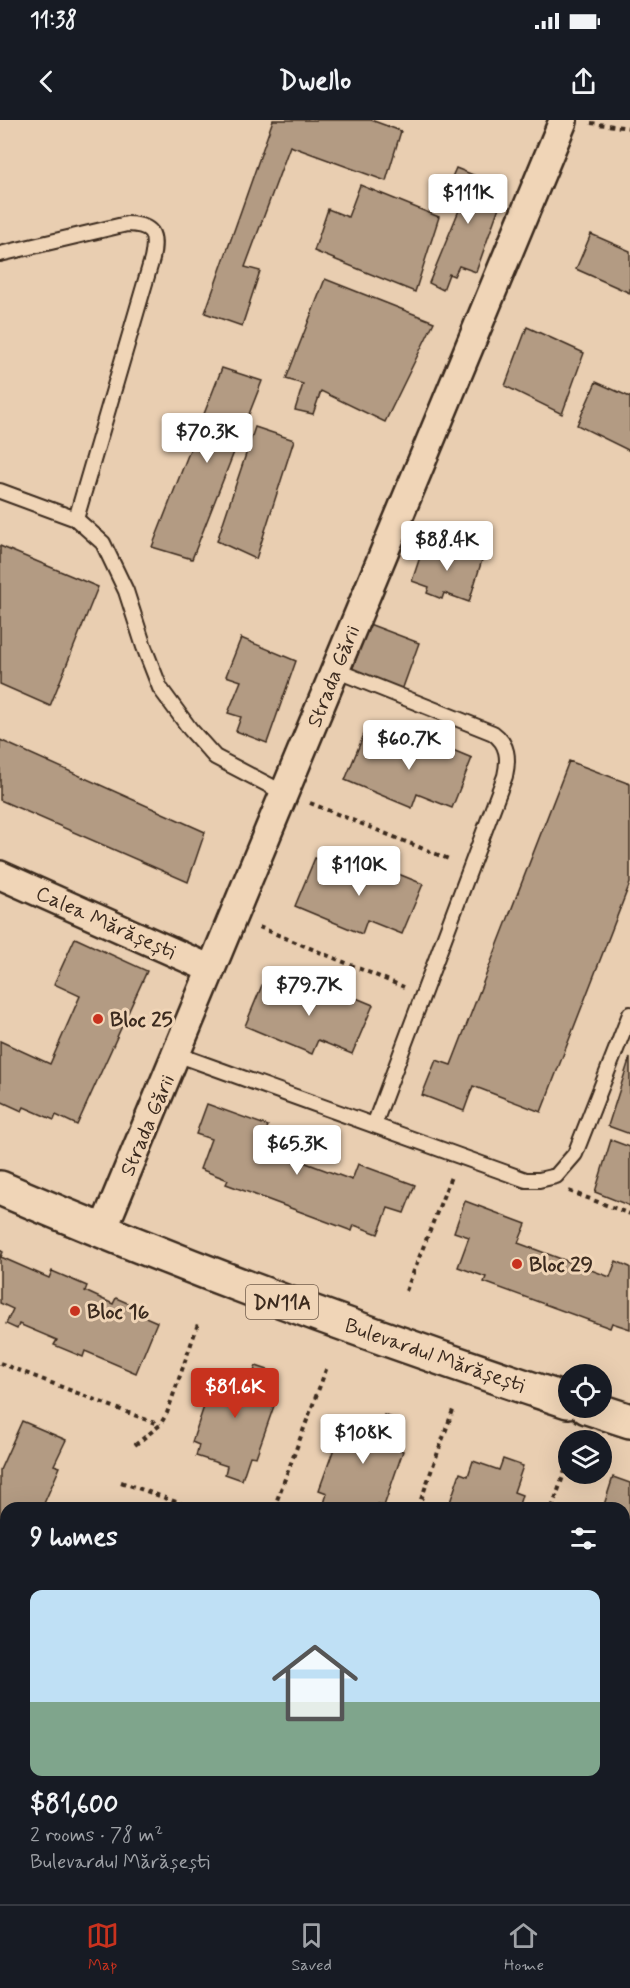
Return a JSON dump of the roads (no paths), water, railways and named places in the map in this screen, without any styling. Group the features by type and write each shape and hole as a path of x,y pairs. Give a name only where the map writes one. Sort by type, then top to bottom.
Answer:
{"main road":[{"name":"Bulevardul Mărășești","path":"0,1188 102,1232 264,1295 558,1398"},
{"path":"612,1415 630,1421"}],"street":[{"name":"Strada Gării","path":"102,1232 563,122"},
{"name":"Calea Mărășești","path":"0,875 211,969"}],"lane":[{"path":"0,254 127,224 143,224 150,229 154,247 152,259 76,519"},
{"path":"0,491 76,519 103,543 126,591 160,687 190,729 215,757 284,793"},
{"path":"335,670 483,728 502,740 507,764 506,776 374,1125"},
{"path":"176,1054 526,1180 539,1180 556,1176 575,1154 630,1014"}],"place":[{"name":"Bloc 25","path":"98,1019"},
{"name":"Bloc 29","path":"517,1264"},
{"name":"Bloc 16","path":"75,1311"}]}
